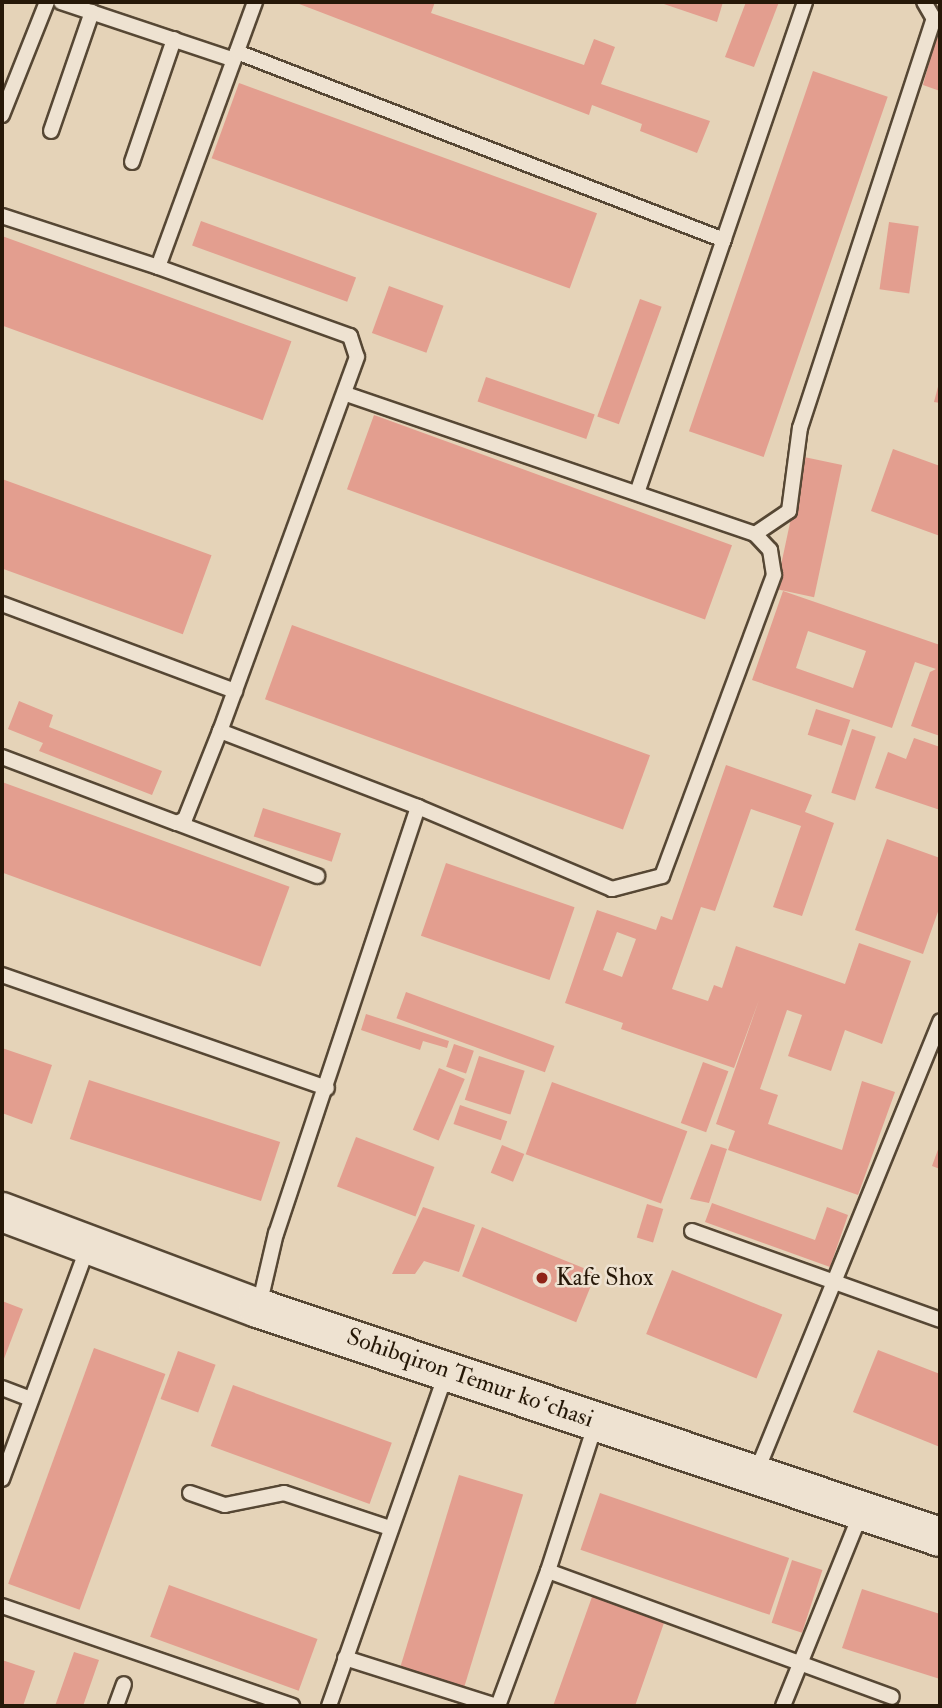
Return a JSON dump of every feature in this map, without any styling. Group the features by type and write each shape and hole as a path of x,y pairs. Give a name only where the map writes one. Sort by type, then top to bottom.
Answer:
{"main road":[{"name":"Sohibqiron Temur koʻchasi","path":"2,1212 258,1308 940,1537"}],"lane":[{"path":"2,115 47,2"},
{"path":"61,2 235,56 724,240"},
{"path":"158,267 255,2"},
{"path":"637,493 805,2"},
{"path":"755,534 789,511 800,428 934,19 923,2"},
{"path":"51,131 92,12"},
{"path":"132,162 174,39"},
{"path":"2,216 158,267 350,336 357,357 346,394 220,731 185,819 177,823"},
{"path":"220,731 418,807 612,890 662,876 774,575 770,550 755,534 346,394"},
{"path":"2,604 235,691"},
{"path":"2,757 317,876"},
{"path":"258,1308 276,1233 327,1088 418,807"},
{"path":"2,975 327,1088"},
{"path":"756,1475 940,1021"},
{"path":"692,1231 940,1320"},
{"path":"3,1470 89,1245"},
{"path":"329,1706 447,1371"},
{"path":"2,1388 32,1399"},
{"path":"345,1658 497,1706 548,1571 596,1421"},
{"path":"190,1493 225,1505 284,1493 390,1528"},
{"path":"783,1706 862,1511"},
{"path":"548,1571 892,1697"},
{"path":"2,1606 292,1706"},
{"path":"116,1706 124,1684"}],"building":[{"path":"294,2 435,2 431,13 584,65 594,39 615,47 601,84 710,121 697,153 640,131 642,124 592,105 589,115"},
{"path":"658,2 723,2 717,22"},
{"path":"746,2 779,2 754,67 725,57"},
{"path":"936,37 940,38 940,91 923,85"},
{"path":"813,71 888,97 764,457 689,431"},
{"path":"239,83 597,213 570,288 212,158"},
{"path":"201,221 356,277 347,302 192,245"},
{"path":"889,222 919,226 909,294 880,289"},
{"path":"2,236 291,341 263,420 2,325"},
{"path":"389,286 444,306 426,353 372,333"},
{"path":"640,299 662,307 619,424 597,416"},
{"path":"486,377 595,414 586,439 478,402"},
{"path":"940,383 940,403 934,402"},
{"path":"374,415 732,545 705,620 347,489"},
{"path":"893,449 940,466 940,536 871,511"},
{"path":"804,457 842,465 814,597 776,589"},
{"path":"2,479 212,555 183,634 2,568"},
{"path":"783,591 940,645 940,736 911,726 930,672 936,669 915,662 892,728 752,680","holes":["808,631 866,651 853,688 796,668"]},
{"path":"292,625 650,755 623,830 265,699"},
{"path":"19,701 53,715 49,727 162,771 152,795 39,751 43,743 8,729"},
{"path":"816,709 850,720 842,746 808,735"},
{"path":"852,729 876,737 855,800 831,793"},
{"path":"914,738 940,747 940,810 875,788 888,752 906,759"},
{"path":"726,765 812,795 805,812 834,823 802,916 773,907 801,826 751,809 715,911 701,907 672,989 708,1001 714,985 722,988 736,946 845,984 859,943 911,961 882,1044 845,1030 831,1071 788,1056 802,1015 787,1010 760,1089 778,1095 768,1124 842,1150 862,1081 895,1092 858,1195 728,1150 735,1131 716,1124 759,1000 734,1068 621,1029 623,1023 565,1003 597,910 656,930 661,916 672,920","holes":["617,932 636,939 622,977 603,970"]},
{"path":"2,782 290,887 260,967 2,872"},
{"path":"263,808 341,833 332,862 254,837"},
{"path":"887,839 940,858 940,906 923,954 855,930"},
{"path":"446,863 575,907 550,980 421,936"},
{"path":"406,992 554,1046 545,1072 396,1018"},
{"path":"366,1014 449,1041 447,1048 423,1041 420,1050 361,1030"},
{"path":"454,1044 474,1051 466,1074 446,1067"},
{"path":"2,1048 52,1065 32,1124 2,1113"},
{"path":"479,1056 525,1071 510,1115 465,1100"},
{"path":"703,1062 728,1071 706,1132 681,1123"},
{"path":"439,1068 465,1079 439,1141 413,1130"},
{"path":"89,1080 280,1142 261,1201 70,1139"},
{"path":"552,1082 687,1131 661,1204 526,1154"},
{"path":"460,1105 507,1121 501,1140 453,1124"},
{"path":"356,1137 434,1167 415,1217 337,1186"},
{"path":"711,1144 727,1149 709,1203 690,1199"},
{"path":"940,1144 940,1169 932,1166"},
{"path":"502,1145 524,1154 513,1182 491,1173"},
{"path":"712,1203 815,1240 827,1207 848,1215 830,1267 705,1222"},
{"path":"647,1204 663,1209 653,1242 637,1237"},
{"path":"423,1207 475,1225 459,1272 424,1261 415,1274 392,1274"},
{"path":"482,1227 596,1273 576,1322 462,1276"},
{"path":"672,1270 782,1315 756,1379 646,1334"},
{"path":"2,1301 23,1309 2,1364"},
{"path":"94,1348 165,1374 80,1610 8,1584"},
{"path":"878,1350 940,1374 940,1447 853,1412"},
{"path":"178,1351 216,1365 198,1413 161,1399"},
{"path":"233,1385 392,1443 370,1504 211,1446"},
{"path":"459,1475 523,1495 463,1693 398,1673"},
{"path":"600,1493 789,1558 770,1615 580,1550"},
{"path":"792,1560 822,1570 802,1633 772,1623"},
{"path":"169,1585 317,1639 299,1691 150,1637"},
{"path":"862,1589 940,1614 940,1679 842,1648"},
{"path":"593,1594 665,1620 635,1706 553,1706"},
{"path":"74,1652 99,1660 83,1706 55,1706"},
{"path":"2,1660 35,1671 23,1706 2,1706"}],"place":[{"name":"Kafe Shox","path":"542,1278"}]}
